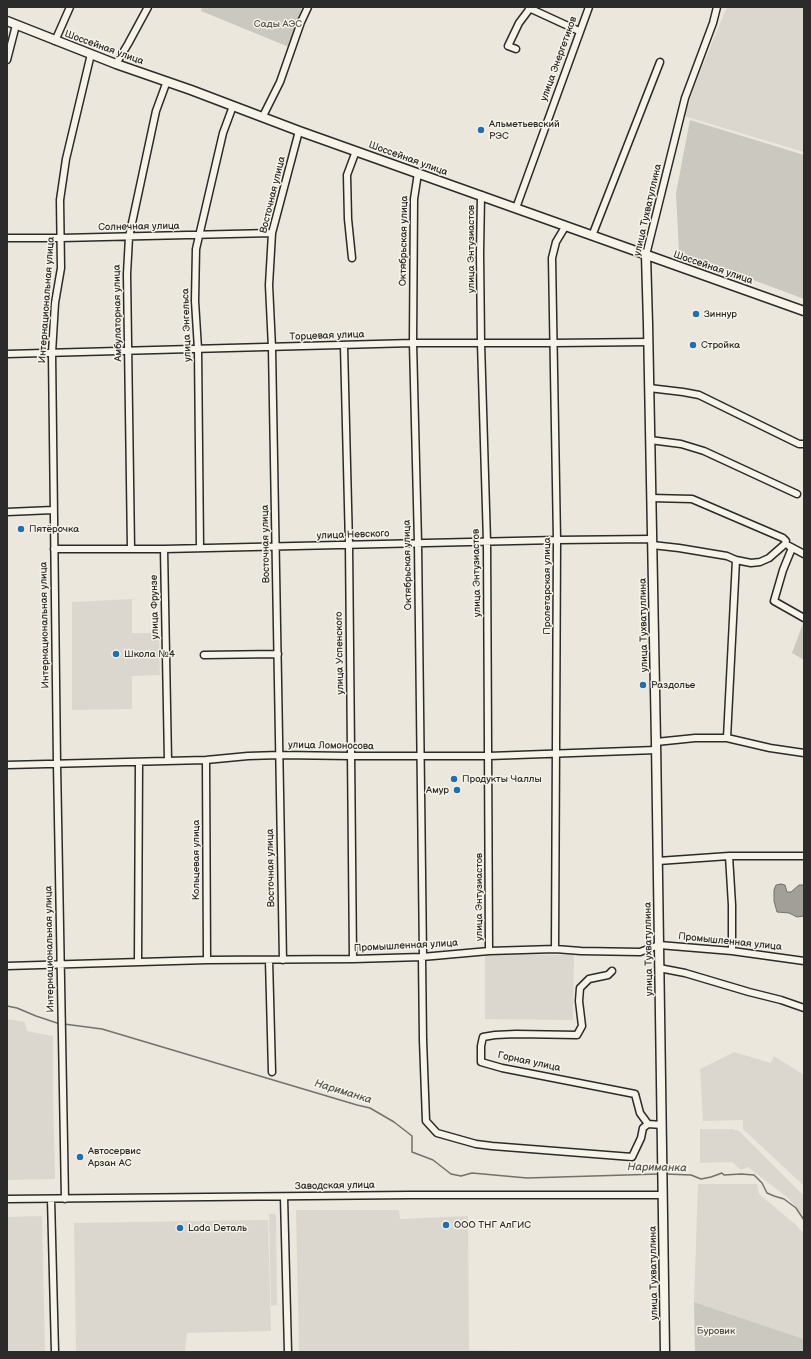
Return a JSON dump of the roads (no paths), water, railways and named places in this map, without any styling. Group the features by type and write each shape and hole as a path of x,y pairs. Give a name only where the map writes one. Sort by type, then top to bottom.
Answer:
{"main road":[{"name":"Шоссейная улица","path":"7,21 116,64 263,116 299,131 804,311"},
{"name":"улица Тухватуллина","path":"646,255 658,861 665,1352"}],"street":[{"path":"56,40 70,7"},
{"path":"116,64 148,7"},
{"path":"263,116 280,82 301,22 308,7"},
{"name":"улица Энергетиков","path":"516,208 579,31 589,7"},
{"name":"улица Тухватуллина","path":"646,255 685,98 713,23 717,7"},
{"path":"516,50 508,46 519,23 530,8 579,31"},
{"path":"7,60 16,24"},
{"name":"Интернациональная улица","path":"65,1199 61,1031 52,353 55,303 61,268 60,200 66,159 91,54"},
{"path":"592,236 660,62"},
{"name":"Амбулаторная улица","path":"131,549 127,274 129,237 156,111 167,81"},
{"name":"улица Энгельса","path":"200,548 198,349 195,301 196,249 224,133 233,106"},
{"name":"Восточная улица","path":"283,960 272,348 269,285 272,233 299,131"},
{"path":"352,258 348,219 347,174 356,151"},
{"name":"Октябрьская улица","path":"418,173 414,199 413,343 418,543 423,1040 426,1121 437,1133 476,1144 632,1157 641,1138 643,1128 648,1124"},
{"name":"улица Энтузиастов","path":"481,195 481,343 487,542 489,951"},
{"name":"Пролетарская улица","path":"555,949 557,540 552,258 556,242 565,227"},
{"name":"Солнечная улица","path":"7,238 199,236 272,233"},
{"name":"Торцевая улица","path":"7,354 413,343 554,344 648,342"},
{"name":"улица Успенского","path":"344,346 349,546 353,959"},
{"path":"649,388 683,392 700,396 757,422 799,444 804,444"},
{"path":"650,440 681,444 704,451 797,494"},
{"path":"651,498 692,499 783,538 786,541 785,544 804,554"},
{"path":"7,512 54,510"},
{"name":"улица Невского","path":"54,549 349,546 557,540 652,542"},
{"path":"652,542 727,556 736,560 751,563 760,562 769,558 785,544"},
{"path":"792,548 783,570 774,601 804,618"},
{"name":"улица Фрунзе","path":"164,549 168,761"},
{"path":"727,738 736,560"},
{"path":"204,655 278,654"},
{"name":"улица Ломоносова","path":"7,765 206,760 280,755 489,756 656,746 695,738 727,738 770,748 804,753"},
{"name":"Кольцевая улица","path":"206,760 207,960"},
{"path":"138,961 139,762"},
{"path":"658,861 729,856 804,856"},
{"path":"729,856 732,905 732,950"},
{"name":"Промышленная улица","path":"7,966 138,961 423,957 489,951 555,949 640,952 659,945 732,950 804,961"},
{"path":"269,960 272,1072"},
{"path":"659,968 685,973 804,1008"},
{"name":"Горная улица","path":"612,971 608,975 589,979 580,988 579,1001 582,1026 577,1035 516,1034 495,1035 483,1038 481,1046 481,1062 635,1094 640,1113 648,1124"},
{"path":"648,1124 662,1126"},
{"name":"Заводская улица","path":"7,1199 284,1197 663,1191"},
{"path":"284,1197 288,1352"},
{"path":"51,1198 55,1352"}],"waterway":[{"name":"Нариманка","path":"7,1006 17,1008 60,1024"},
{"name":"Нариманка","path":"64,1024 102,1029 370,1108 394,1122 412,1136 412,1152 433,1160 451,1174 461,1176 472,1173 527,1178 659,1174"},
{"name":"Нариманка","path":"665,1174 691,1175 701,1179 722,1173 724,1175 754,1175 762,1183 767,1193 784,1199 796,1208 804,1220"}],"place":[{"name":"Альметьевский РЭС","path":"481,130"},
{"name":"Зиннур","path":"696,314"},
{"name":"Стройка","path":"693,345"},
{"name":"Пятёрочка","path":"21,529"},
{"name":"Школа №4","path":"116,654"},
{"name":"Раздолье","path":"643,685"},
{"name":"Продукты Чаллы","path":"454,779"},
{"name":"Амур","path":"457,790"},
{"name":"Автосервис Арзан АС","path":"80,1157"},
{"name":"ООО ТНГ АлГИС","path":"446,1225"},
{"name":"Lada Dеталь","path":"180,1228"}],"park label":[{"name":"Сады АЭС","path":"278,24"},
{"name":"Буровик","path":"716,1331"}]}
